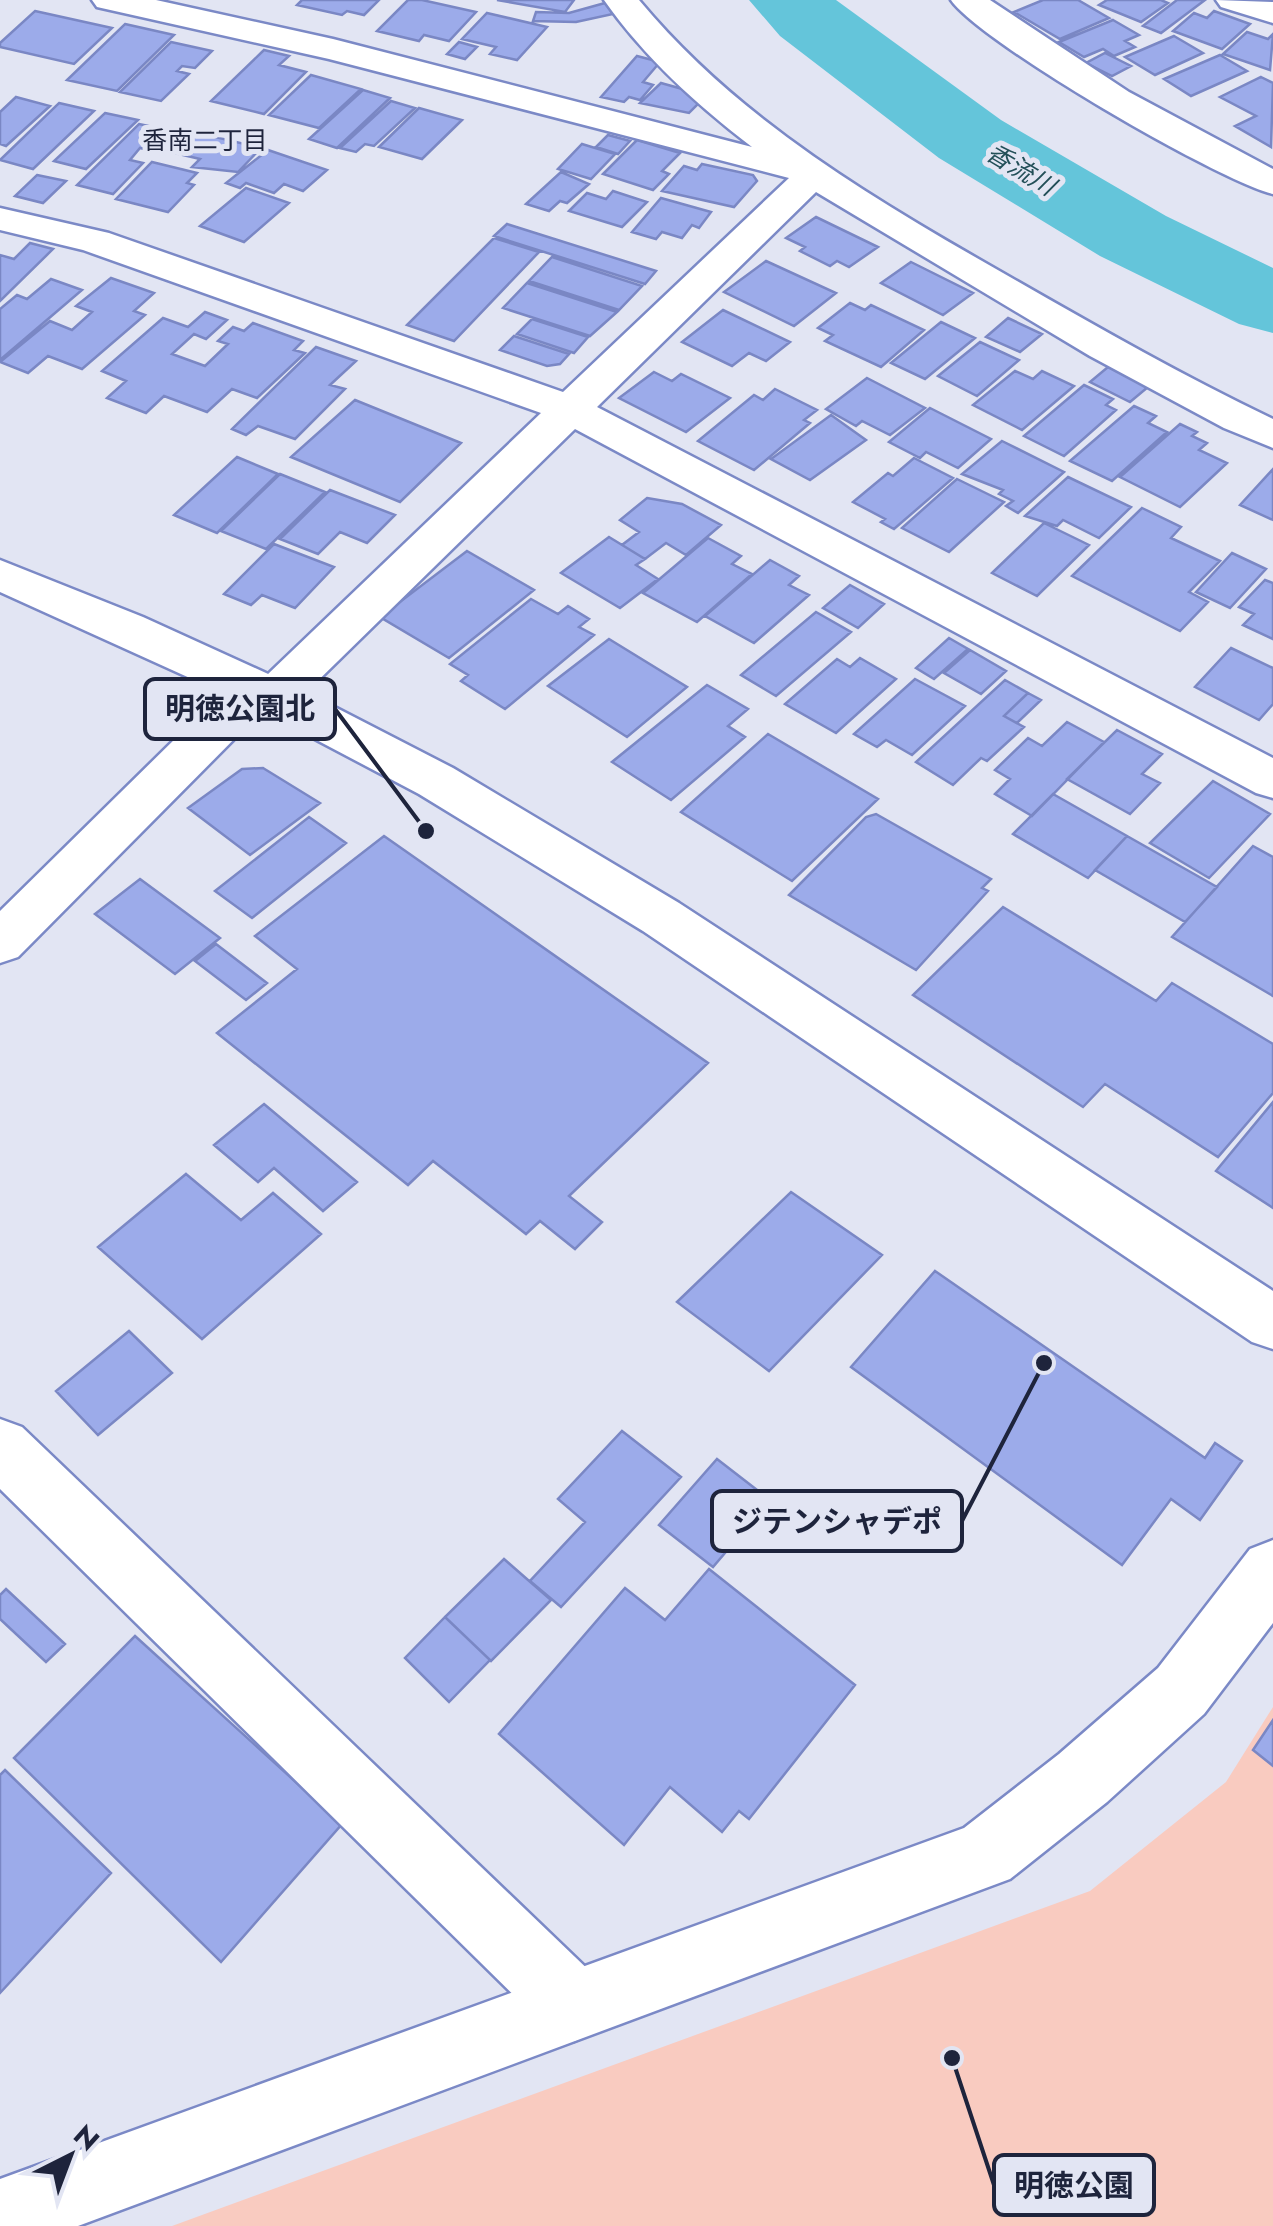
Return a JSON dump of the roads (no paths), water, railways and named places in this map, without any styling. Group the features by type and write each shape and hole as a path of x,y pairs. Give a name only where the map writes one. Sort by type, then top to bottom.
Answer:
{"street":[{"path":"109,0 333,49 814,174"},
{"path":"622,0 636,20 723,106 814,174 934,250 1097,344 1273,435"},
{"path":"968,0 1027,46 1165,130 1273,182"},
{"path":"1234,0 1273,13"},
{"path":"0,943 814,174"},
{"path":"0,218 96,242 569,409 1273,780"},
{"path":"0,575 127,628 264,692 436,781 661,917 1273,1324"},
{"path":"0,1447 574,2006"},
{"path":"0,2217 986,1854 1083,1778 1182,1690 1273,1571"}],"waterway":[{"name":"香流川","path":"790,0 809,19 970,139 1133,236 1273,304"}],"place":[{"name":"明徳公園北","path":"426,831"},
{"name":"ジテンシャデポ","path":"1044,1363"},
{"name":"明徳公園","path":"952,2058"}],"district":[{"name":"香南二丁目","path":"205,140"}]}
